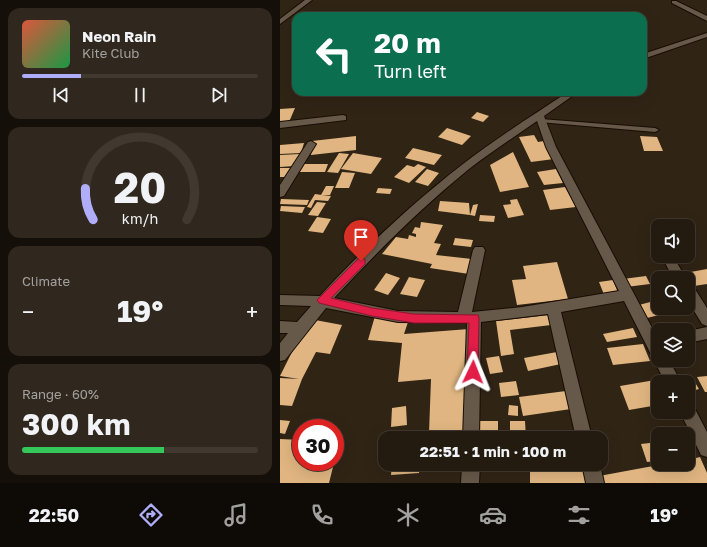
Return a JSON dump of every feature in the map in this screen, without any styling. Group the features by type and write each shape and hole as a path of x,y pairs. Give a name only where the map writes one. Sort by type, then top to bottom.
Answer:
{"street":[{"path":"293,12 309,0"},
{"path":"674,2 707,19"},
{"path":"280,22 292,13"},
{"path":"647,56 707,35"},
{"path":"280,356 299,328 322,300 415,211 467,167 540,118 569,96"},
{"path":"280,125 343,118"},
{"path":"540,118 551,147 651,337"},
{"path":"280,194 311,144"},
{"path":"471,431 469,318 479,250"},
{"path":"280,300 322,300 372,312 414,318 469,318 553,308 628,295"},
{"path":"695,301 707,320"},
{"path":"553,308 582,431"},
{"path":"280,327 299,328"},
{"path":"695,336 707,333"},
{"path":"692,419 707,449"},
{"path":"470,483 471,471"},
{"path":"593,471 596,483"}],"lane":[{"path":"540,118 656,130"}],"building":[{"path":"295,108 289,122 280,123 280,109"},
{"path":"477,112 489,116 483,122 471,118"},
{"path":"447,128 471,136 462,145 438,137"},
{"path":"534,135 538,142 544,141 554,159 531,162 519,137"},
{"path":"356,136 356,150 311,155 312,141"},
{"path":"640,136 657,137 663,151 644,151"},
{"path":"304,143 301,153 280,154 280,145"},
{"path":"413,148 442,155 434,165 405,158"},
{"path":"513,152 529,187 500,192 490,165"},
{"path":"339,153 349,154 338,173 327,172"},
{"path":"353,153 382,158 371,174 341,169"},
{"path":"300,154 295,166 280,167 280,155"},
{"path":"303,164 328,164 325,172 299,172"},
{"path":"418,164 426,167 409,183 394,177 407,165 414,167"},
{"path":"280,168 294,168 291,177 280,177"},
{"path":"427,169 439,173 428,186 415,182"},
{"path":"556,169 563,183 544,185 537,172"},
{"path":"342,172 355,173 349,188 335,188"},
{"path":"326,186 334,186 330,195 321,195"},
{"path":"565,187 576,207 550,210 543,190"},
{"path":"378,188 392,189 390,194 376,193"},
{"path":"315,194 331,196 328,201 315,200 311,208 307,207"},
{"path":"281,199 309,200 307,205 280,204"},
{"path":"517,199 524,215 508,218 503,205 511,204 510,200"},
{"path":"440,201 469,203 470,215 438,211"},
{"path":"317,202 326,203 318,216 308,215"},
{"path":"478,204 475,216 470,215 473,205"},
{"path":"281,206 305,207 302,213 280,211"},
{"path":"480,215 495,216 494,222 479,221"},
{"path":"317,217 331,219 323,233 308,231"},
{"path":"421,222 443,225 434,243 441,244 436,255 472,259 469,274 430,268 432,264 382,254 396,237 408,239 409,235 416,237 416,234 412,233 415,227 420,228"},
{"path":"455,238 473,240 471,247 453,245"},
{"path":"557,262 568,299 517,305 512,280 526,279 523,266"},
{"path":"707,269 707,284 695,286 695,271"},
{"path":"386,273 400,278 388,295 374,290"},
{"path":"646,276 650,284 626,287 623,279"},
{"path":"409,277 425,280 417,297 400,294"},
{"path":"613,280 619,295 605,297 599,282"},
{"path":"651,302 651,315 659,315 643,319 635,306"},
{"path":"549,315 551,325 510,330 514,354 501,356 496,321"},
{"path":"375,316 408,322 404,334 469,329 463,431 429,431 431,379 398,382 402,343 368,340"},
{"path":"315,320 342,325 330,354 316,352 302,379 292,406 280,405 280,378 299,379 280,376 293,350"},
{"path":"633,328 637,337 607,342 603,334"},
{"path":"643,344 650,361 613,365 607,348"},
{"path":"557,352 561,364 528,371 524,358"},
{"path":"499,356 503,372 490,374 486,358"},
{"path":"707,376 707,392 705,392 697,377"},
{"path":"516,381 519,395 501,397 499,383"},
{"path":"651,381 651,406 629,410 620,386"},
{"path":"695,382 699,389 695,390"},
{"path":"566,391 571,409 523,416 519,397"},
{"path":"509,405 518,406 518,416 508,415"},
{"path":"406,406 407,425 391,427 392,408"},
{"path":"280,420 290,421 285,434 280,433"},
{"path":"480,421 498,421 498,431 480,431"},
{"path":"510,421 525,421 526,431 510,431"},
{"path":"280,439 292,440 292,471 332,471 329,483 280,483"},
{"path":"651,443 651,462 647,462 641,444"},
{"path":"700,457 707,473 707,483 601,483 599,476 651,466 651,471 695,471 695,458"},
{"path":"391,471 419,471 419,473 391,475"},
{"path":"583,471 586,483 530,483 530,472"}],"route":[{"path":"361,261 322,300 372,312 414,318 474,318 473,372"}]}
